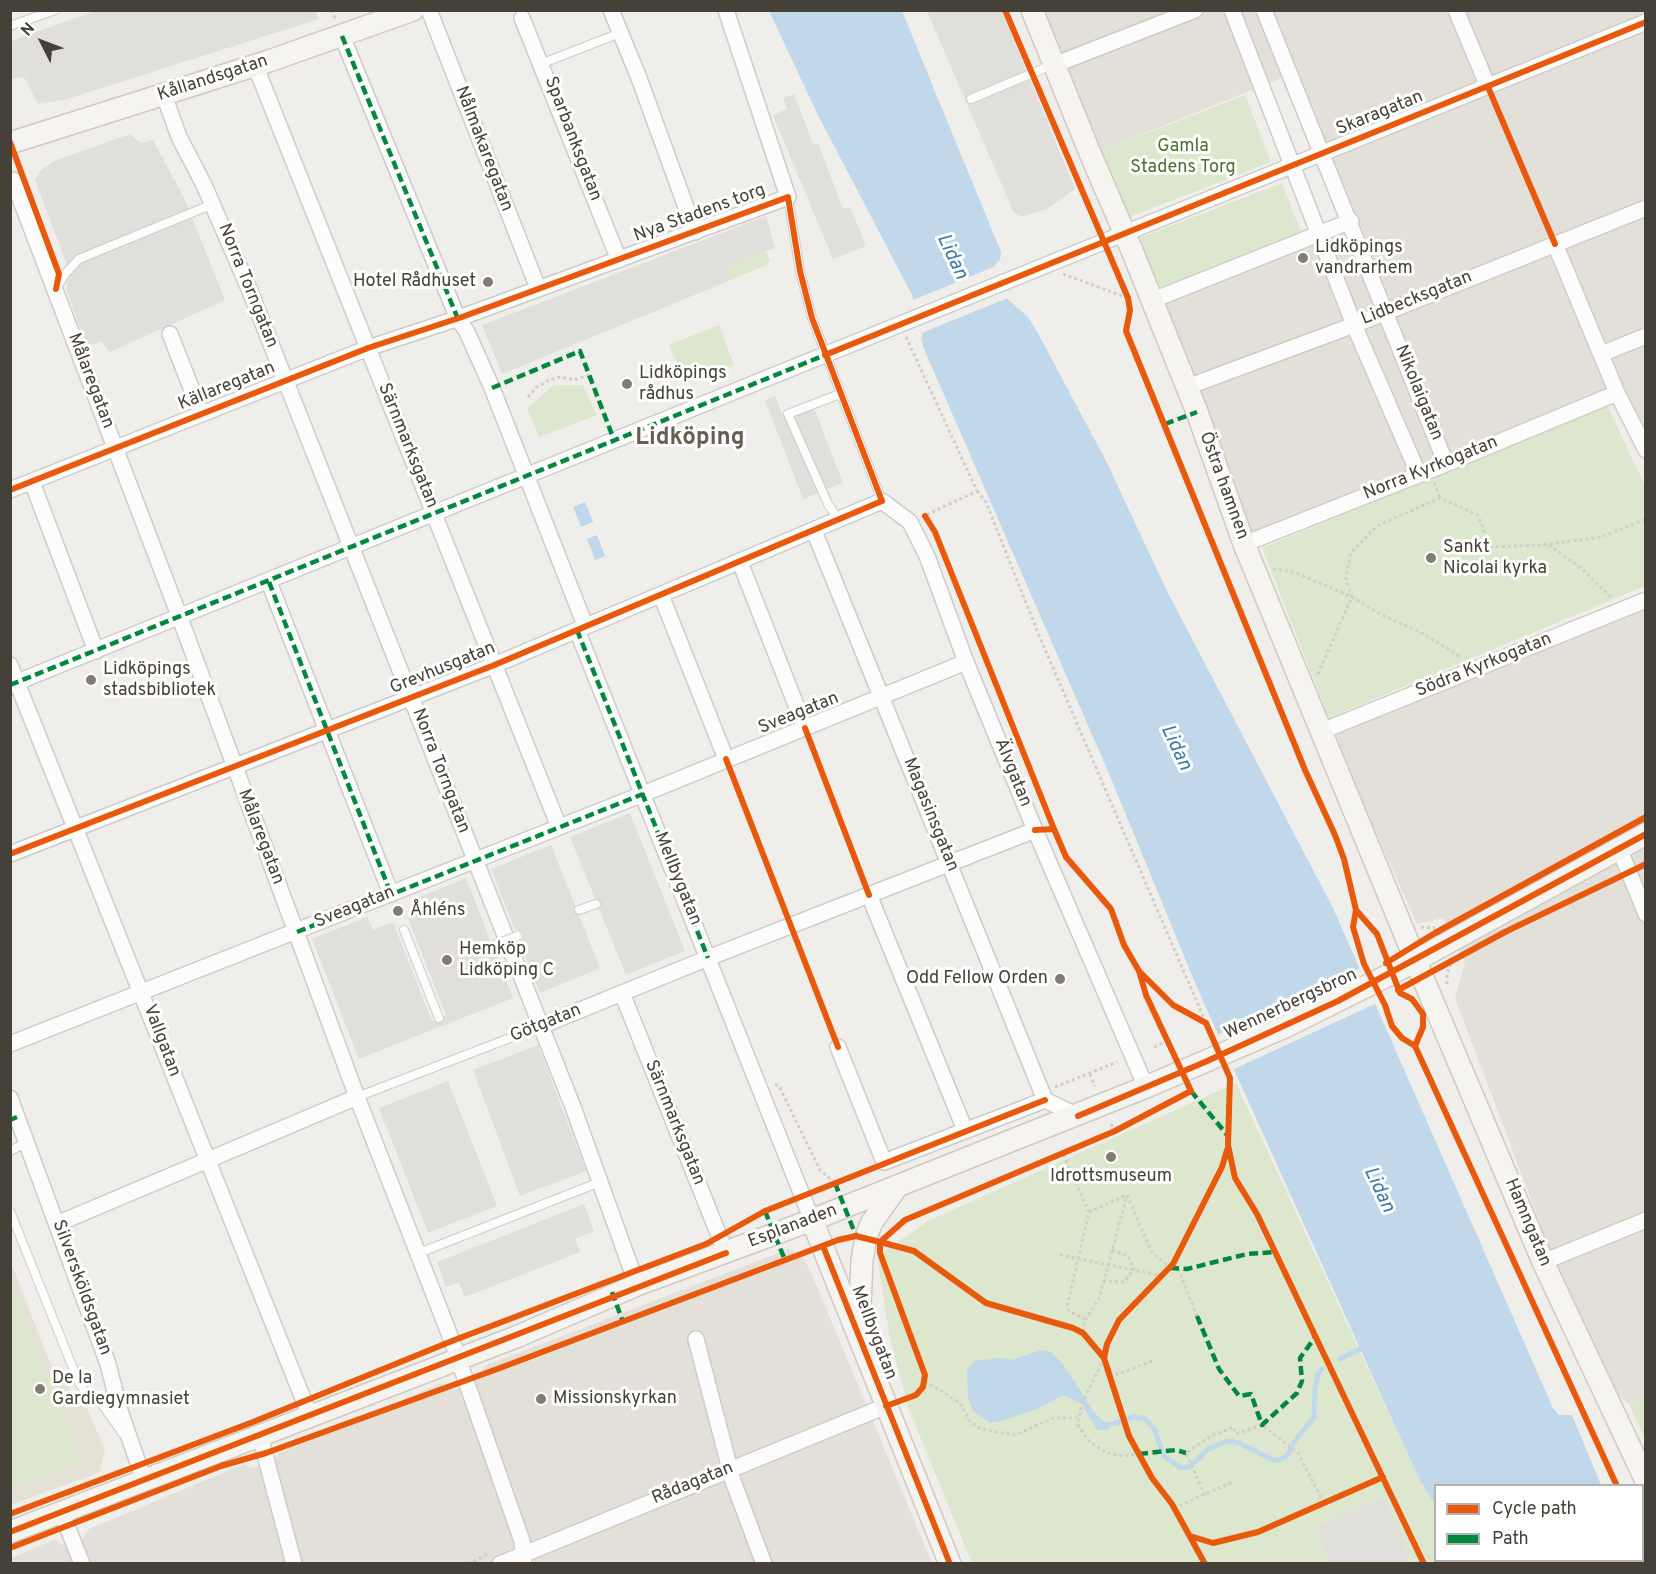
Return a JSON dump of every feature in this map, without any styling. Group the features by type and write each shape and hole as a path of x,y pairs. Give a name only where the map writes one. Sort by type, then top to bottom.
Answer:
{"street":[{"name":"Kållandsgatan","path":"10,143 255,65 413,10"},
{"name":"Nålmakaregatan","path":"429,10 538,288"},
{"path":"611,10 643,88 695,232"},
{"path":"726,10 788,197"},
{"name":"Östra hamnen","path":"1032,10 1153,300 1244,544 1417,961"},
{"path":"1054,64 1195,10"},
{"path":"1232,10 1319,236"},
{"path":"1153,300 1319,236 1351,221 1264,10"},
{"path":"1456,10 1488,87"},
{"path":"1644,10 1646,15"},
{"name":"Sparbanksgatan","path":"522,18 543,63 619,260"},
{"name":"Skaragatan","path":"14,684 1646,22"},
{"name":"Mellbygatan","path":"342,36 458,319 467,332 529,475 581,628 643,794 950,1563"},
{"name":"Särnmarksgatan","path":"255,65 435,514 492,666 559,827"},
{"name":"Norra Torngatan","path":"164,95 179,137 213,204 250,291 412,698 541,1026 637,1285"},
{"name":"Målaregatan","path":"13,180 180,618 357,1097 419,1252 522,1541 523,1559"},
{"name":"Nya Stadens torg","path":"458,319 788,197"},
{"name":"Lidbecksgatan","path":"1187,387 1354,325 1646,208"},
{"name":"Nikolaigatan","path":"1351,221 1446,464"},
{"name":"Nikolaigatan","path":"1319,236 1354,325 1419,475"},
{"path":"1555,244 1617,393 1646,450"},
{"name":"Källaregatan","path":"10,490 368,348 458,319"},
{"path":"170,334 201,413"},
{"path":"1601,354 1646,336"},
{"name":"Norra Kyrkogatan","path":"1244,544 1617,393"},
{"path":"32,482 96,651"},
{"name":"Grevhusgatan","path":"10,854 492,666 882,501"},
{"name":"Älvgatan","path":"882,501 910,522 927,555 966,662 1035,830 1146,1087"},
{"name":"Magasinsgatan","path":"814,531 1043,1096"},
{"path":"740,562 805,728"},
{"path":"269,582 391,894"},
{"path":"661,595 726,759"},
{"name":"Södra Kyrkogatan","path":"1322,731 1646,600"},
{"name":"Sveagatan","path":"10,1044 643,794 966,662"},
{"name":"Vallgatan","path":"10,665 14,684 142,993 310,1416"},
{"name":"Götgatan","path":"541,1026 949,862 1035,830"},
{"name":"Wennerbergsbron","path":"1205,1062 1417,961 1646,834"},
{"path":"1619,848 1646,914"},
{"path":"869,895 965,1130"},
{"name":"Hamngatan","path":"1417,961 1543,1262 1646,1481"},
{"name":"Särnmarksgatan","path":"622,993 726,1253"},
{"path":"838,1047 884,1162 1043,1096 1077,1116"},
{"name":"Esplanaden","path":"10,1532 458,1358 637,1285 812,1220 1077,1116 1205,1062"},
{"name":"Götgatan","path":"58,1223 357,1097"},
{"name":"Silversköldsgatan","path":"10,1098 58,1223 108,1364 120,1411 144,1480"},
{"path":"859,1338 862,1260 866,1237 872,1222 897,1186"},
{"path":"1543,1262 1646,1221"},
{"path":"696,1339 730,1469 764,1563"},
{"name":"Rådagatan","path":"500,1563 523,1559 730,1469 886,1406"},
{"path":"260,1436 294,1563"},
{"path":"62,1511 82,1563"}],"lane":[{"path":"10,26 55,10"},
{"path":"543,63 620,33"},
{"path":"970,99 1054,64"},
{"name":"Nya Stadens torg","path":"788,197 805,294 825,355 882,501"},
{"path":"56,290 65,274 80,259 213,204"},
{"path":"839,521 828,504 788,414 840,394"},
{"path":"579,910 596,904"},
{"path":"404,930 439,1018"},
{"path":"494,945 517,936"},
{"name":"Götgatan","path":"357,1097 541,1026"},
{"path":"10,1151 27,1142"},
{"path":"419,1252 600,1182"},
{"path":"10,1211 79,1383 87,1394 99,1400 133,1448"}],"path":[{"path":"1053,263 1066,277 1128,298"},
{"path":"907,322 977,490 986,502 1038,633 1206,1023"},
{"path":"528,397 537,387 560,376 574,380 589,375"},
{"path":"910,522 977,490"},
{"path":"1308,698 1352,597 1346,578 1351,552 1377,526 1440,498 1478,515 1490,547 1548,544 1601,537 1646,519"},
{"path":"1548,544 1581,568 1624,609"},
{"path":"1257,573 1273,569 1294,572 1352,597 1382,615 1420,632 1460,656 1474,671"},
{"path":"1417,961 1442,929"},
{"path":"1417,961 1454,959"},
{"path":"1154,1047 1167,1041"},
{"path":"1043,1096 1117,1062"},
{"path":"1090,1074 1095,1086"},
{"path":"1111,1124 1115,1131"},
{"path":"1063,1155 1089,1212 1067,1307 1070,1312 1080,1314 1085,1320"},
{"path":"1089,1212 1127,1195"},
{"path":"1083,1333 1085,1320 1099,1299 1127,1195"},
{"path":"1127,1195 1151,1251 1170,1268"},
{"path":"1111,1249 1130,1258 1133,1270"},
{"path":"1060,1255 1163,1276"},
{"path":"1178,1269 1197,1316"},
{"path":"1103,1281 1124,1282 1133,1270"},
{"path":"1104,1358 1077,1418 1082,1433 1100,1450 1121,1456 1139,1454"},
{"path":"1110,1377 1155,1360"},
{"path":"925,1381 960,1403 970,1422 981,1429 1015,1435 1053,1418 1077,1418"},
{"path":"1205,1495 1186,1453 1209,1437 1233,1428 1236,1434 1262,1425 1298,1453 1324,1503"},
{"path":"1174,1508 1235,1481"}],"shaded area":[{"path":"315,10 319,19 64,100 38,104 24,77 11,79 11,41 95,11"},
{"path":"927,11 1002,11 1075,189 1047,209 1022,217 1014,213"},
{"path":"1041,11 1645,11 1645,432 1621,384 1252,533 1155,303 1356,226 1294,73 1096,153"},
{"path":"794,94 813,144 818,143 843,209 850,207 866,246 833,259 773,115 787,109 783,98"},
{"path":"130,134 140,143 153,140 185,200 225,300 110,352 101,342 86,345 67,291 66,262 35,180 41,170 54,161"},
{"path":"766,216 775,248 727,268 731,280 502,374 482,325"},
{"path":"775,396 784,419 814,408 843,483 803,499 765,400"},
{"path":"1645,607 1646,1396 1629,1404 1616,1394 1560,1276 1455,998 1465,963 1443,918 1417,924 1332,735"},
{"path":"630,813 685,951 626,975 570,837"},
{"path":"551,845 600,968 540,993 491,869"},
{"path":"466,878 513,998 359,1059 312,939 367,917 373,930 393,922 432,1021 446,1015 407,916 424,909 419,897"},
{"path":"538,1045 586,1171 520,1196 473,1070"},
{"path":"448,1081 497,1206 428,1233 379,1108"},
{"path":"584,1204 594,1231 575,1239 580,1252 465,1297 459,1282 446,1287 437,1262"},
{"path":"789,1249 802,1257 810,1270 932,1563 11,1564 10,1559 55,1539 63,1545 82,1539 89,1529 244,1464 252,1468 272,1463 280,1453 441,1383 454,1390 477,1381 484,1366"},
{"name":"De la Gardiegymnasiet","path":"10,1260 52,1368 87,1409 105,1449 100,1472 11,1505"},
{"path":"1385,1497 1412,1563 1328,1563 1316,1526"}],"green space":[{"name":"Gamla Stadens Torg","path":"1245,95 1271,162 1122,220 1096,153"},
{"name":"Gamla Stadens Torg","path":"1282,183 1301,233 1151,291 1131,241"},
{"path":"766,252 770,260 767,265 731,280 727,268"},
{"path":"719,325 734,365 684,384 669,345"},
{"path":"554,385 583,385 597,415 539,437 527,408"},
{"path":"1607,405 1645,486 1645,586 1329,718 1262,548"},
{"path":"1236,1083 1419,1479 1434,1503 1434,1562 1472,1563 1412,1563 1385,1497 1316,1526 1328,1563 972,1563 908,1407 889,1334 877,1256 930,1220"},
{"name":"De la Gardiegymnasiet","path":"11,1280 81,1461 10,1489"},
{"path":"1645,1396 1645,1439 1629,1404"}],"water":[{"name":"Lidan","path":"769,11 902,11 1001,252 1000,260 994,266 1004,296 1028,317 1040,337 1106,461 1167,591 1333,908 1553,1408 1559,1415 1572,1415 1601,1484 1434,1484 1434,1503 1419,1479 1198,990 1110,776 924,349 921,339 923,331 912,295 818,115"},
{"path":"585,502 593,522 581,527 573,507"},
{"path":"597,535 605,556 595,560 587,539"},
{"path":"1041,1350 1051,1352 1063,1364 1096,1415 1103,1421 1115,1423 1107,1430 1097,1430 1082,1404 1063,1395 1037,1409 990,1423 973,1411 968,1397 967,1370 974,1361 999,1358 1011,1360"},
{"path":"1471,1562 1632,1563 1472,1564"}],"pier":[{"path":"998,265 1010,297 919,334 911,301"},
{"path":"1363,967 1379,1002 1230,1071 1215,1036"}],"waterway":[{"path":"1340,1359 1366,1346"},
{"path":"1115,1423 1134,1417 1145,1419 1155,1430 1164,1456 1181,1468 1191,1466 1208,1449 1227,1441 1239,1443 1273,1460 1280,1460 1288,1455 1294,1442 1314,1417 1315,1389 1318,1374 1322,1369"}],"marked path":[{"path":"342,36 458,319 460,318"},
{"path":"492,388 580,351 614,440"},
{"path":"10,685 830,353"},
{"path":"1165,424 1197,412"},
{"path":"269,582 391,894"},
{"path":"577,630 708,958"},
{"path":"297,932 643,794"},
{"path":"1191,1091 1228,1136"},
{"path":"10,1120 17,1117"},
{"path":"835,1183 856,1236"},
{"path":"765,1211 785,1260"},
{"path":"1170,1268 1187,1269 1247,1254 1276,1252"},
{"path":"612,1292 623,1322"},
{"path":"1197,1316 1219,1369 1239,1396 1251,1394 1262,1425 1297,1393 1302,1381 1300,1358 1316,1336"},
{"path":"1139,1454 1176,1450 1186,1453"}],"cycle path":[{"path":"1005,10 1128,298 1130,310 1126,331 1305,770 1335,835 1344,859 1356,910 1353,927 1364,964 1385,1005 1392,1026 1402,1038 1415,1046"},
{"path":"825,355 1646,22"},
{"path":"1488,87 1555,244"},
{"path":"10,142 59,274 56,289"},
{"path":"10,490 368,348 462,317 788,197 800,271 812,318 882,501 492,666 10,854"},
{"path":"925,516 935,532 1054,829"},
{"path":"805,728 869,895"},
{"path":"726,759 838,1047"},
{"path":"1386,963 1435,933 1646,817"},
{"path":"10,1548 221,1466 266,1453 500,1368 838,1240 856,1236 880,1242 905,1220 1115,1131 1191,1091 1146,995 1139,971 1124,945 1111,909 1066,857 1054,829 1035,830"},
{"path":"1078,1116 1205,1062 1338,1001 1646,834"},
{"path":"1398,990 1505,932 1646,864"},
{"path":"1356,910 1377,934 1400,993 1412,999 1423,1014 1423,1027 1415,1046"},
{"path":"1140,972 1173,1005 1206,1023 1230,1078 1228,1145 1235,1178 1257,1214 1424,1564"},
{"path":"1415,1046 1616,1484"},
{"path":"10,1514 253,1422 452,1341 706,1244 765,1211 1045,1100"},
{"path":"1205,1564 1172,1504 1152,1478 1129,1436 1104,1358 1107,1344 1119,1320 1173,1264 1222,1167 1227,1150"},
{"path":"886,1406 916,1395 923,1387 925,1375 880,1253 880,1242 914,1251 986,1303 1073,1328 1083,1333 1104,1358"},
{"path":"823,1246 950,1564"},
{"path":"10,1532 726,1253"},
{"path":"1190,1536 1213,1543 1258,1532 1383,1477"}],"place":[{"name":"Lidköpings vandrarhem","path":"1303,258"},
{"name":"Hotel Rådhuset","path":"488,282"},
{"name":"Lidköpings rådhus","path":"627,384"},
{"name":"Sankt Nicolai kyrka","path":"1431,558"},
{"name":"Lidköpings stadsbibliotek","path":"91,680"},
{"name":"Åhléns","path":"398,911"},
{"name":"Hemköp Lidköping C","path":"447,960"},
{"name":"Odd Fellow Orden","path":"1060,979"},
{"name":"Idrottsmuseum","path":"1111,1157"},
{"name":"De la Gardiegymnasiet","path":"40,1389"},
{"name":"Missionskyrkan","path":"541,1399"}],"district":[{"name":"Lidköping","path":"690,439"}]}
